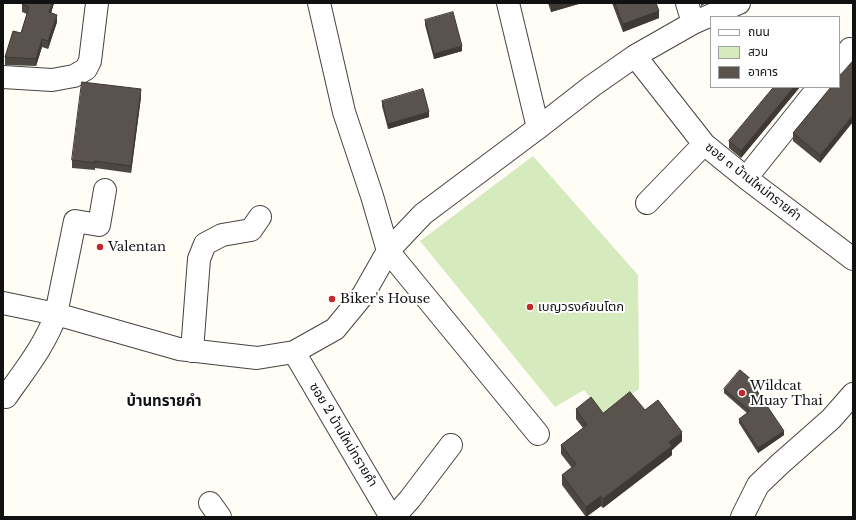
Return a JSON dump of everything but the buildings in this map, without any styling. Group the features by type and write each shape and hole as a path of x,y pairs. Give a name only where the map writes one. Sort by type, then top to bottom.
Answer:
{"street":[{"path":"3,77 52,80 74,76 86,69 90,61 96,3"},
{"path":"319,3 344,112 372,196 388,251 538,434"},
{"path":"508,3 538,128"},
{"path":"3,303 56,314 179,349 257,358 294,352 335,329 363,295 388,251 423,214 592,86 635,56 690,13 739,3"},
{"name":"ซอย ๓ บ้านใหม่ทรายคำ","path":"635,56 704,144 746,178 852,256"},
{"path":"746,178 818,88"},
{"path":"647,203 704,144"},
{"path":"6,397 29,364 51,328 56,314 76,221 99,224 104,190"},
{"path":"192,351 199,259 205,244 222,235 251,230 260,217"},
{"name":"ซอย 2 บ้านใหม่ทรายคำ","path":"294,352 393,517"},
{"path":"742,517 758,485 831,419 853,394"},
{"path":"393,517 410,499 451,445"}],"green space":[{"path":"533,156 638,275 639,389 604,414 584,390 555,407 420,241"}],"place":[{"name":"Valentan","path":"100,247"},
{"name":"Biker's House","path":"332,299"},
{"name":"เบญวรงค์ขนโตก","path":"530,307"},
{"name":"Wildcat Muay Thai","path":"742,393"}],"district":[{"name":"บ้านทรายคำ","path":"164,402"}]}
